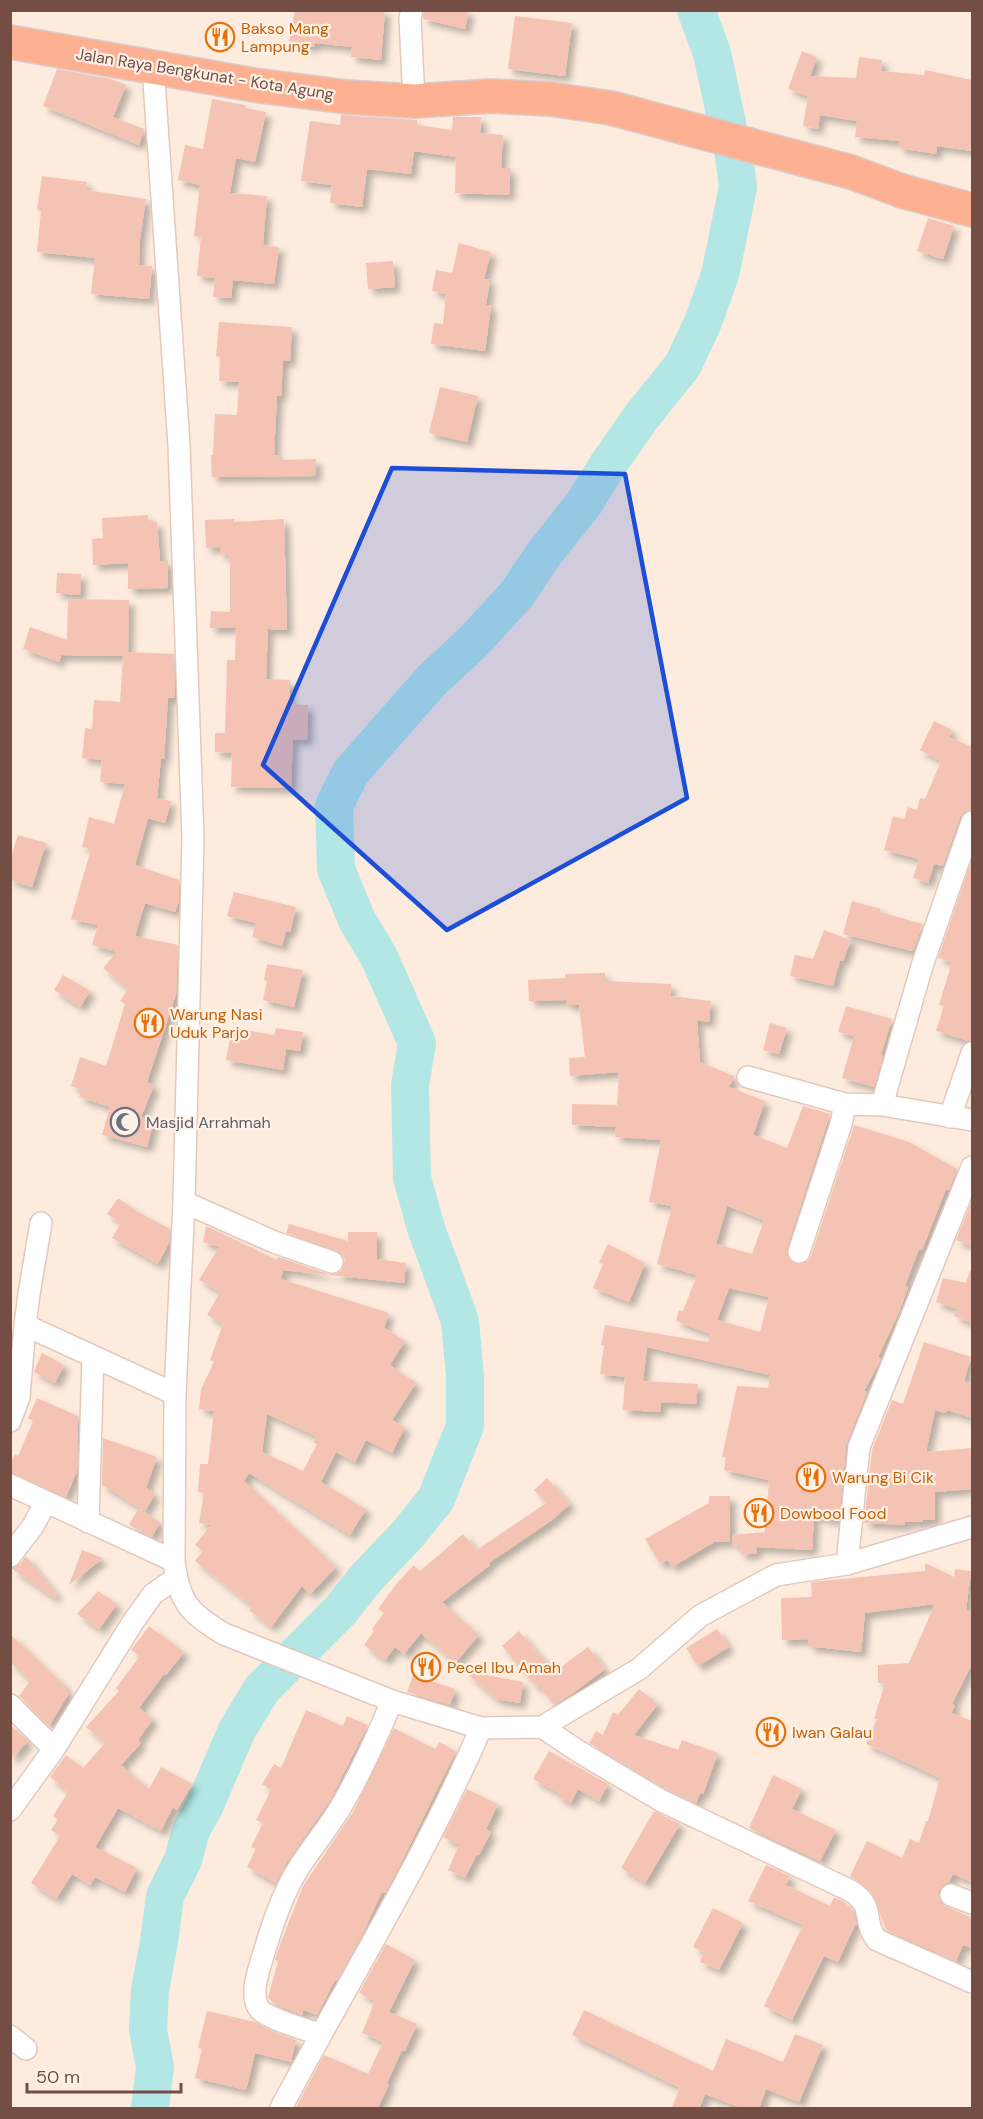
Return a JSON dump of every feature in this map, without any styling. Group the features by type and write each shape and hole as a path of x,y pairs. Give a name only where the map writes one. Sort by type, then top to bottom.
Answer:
{"highway":[{"name":"Jalan Raya Bengkunat - Kota Agung","path":"10,42 254,85 347,97 414,101 491,96 550,99 611,108 851,172 902,191"},
{"path":"902,191 972,210"},
{"path":"902,191 972,232"}],"street":[{"path":"412,10 410,18 414,101"},
{"path":"153,67 179,445 193,838 184,1202 175,1394 175,1569 183,1600 199,1619 224,1634 392,1701 481,1728 542,1727 639,1669 700,1616 776,1575 847,1564 972,1527"},
{"path":"882,1106 922,966 972,824"},
{"path":"950,1118 972,1053"},
{"path":"748,1077 845,1104 882,1106 972,1120"},
{"path":"799,1252 841,1124 845,1104"},
{"path":"847,1564 859,1446 972,1167"},
{"path":"184,1202 274,1242 332,1262"},
{"path":"10,1421 19,1397 26,1325 41,1224"},
{"path":"26,1325 175,1394"},
{"path":"88,1522 93,1356"},
{"path":"10,1485 88,1522 175,1569"},
{"path":"10,1556 33,1526 46,1502"},
{"path":"10,1810 54,1749 153,1594 175,1569"},
{"path":"320,2035 267,2015 259,2009 256,1999 256,1982 272,1924 282,1899 298,1869 342,1804 371,1749 392,1701"},
{"path":"10,1706 54,1749"},
{"path":"542,1727 660,1800 851,1891 864,1902 873,1935 877,1940 972,1982"},
{"path":"280,2109 396,1900 459,1777 481,1728"},
{"path":"951,1895 972,1903"}],"highlighted area":[{"path":"392,468 625,474 687,798 447,930 263,765"}],"building":[{"path":"295,10 385,10 381,60 351,57 352,47 315,43 314,47 289,42"},
{"path":"424,10 469,10 465,29 423,19"},
{"path":"515,16 572,23 565,76 508,69"},
{"path":"802,51 817,57 810,76 856,78 859,57 882,60 881,71 924,75 925,70 972,80 972,151 937,146 936,154 899,148 900,141 855,137 857,121 820,115 818,129 803,126 808,96 788,89"},
{"path":"57,69 111,79 126,85 113,117 144,129 139,145 43,106"},
{"path":"212,99 245,105 245,108 266,112 255,162 236,158 230,193 267,196 263,245 279,247 274,284 233,280 231,298 213,297 215,278 197,276 201,237 194,236 200,185 178,180 185,145 203,149"},
{"path":"341,115 417,120 417,125 452,130 453,117 481,117 480,133 503,135 501,168 510,168 509,195 455,193 456,157 414,151 411,174 367,169 362,207 330,203 332,185 301,181 310,121 340,125"},
{"path":"42,176 87,182 86,190 146,199 139,265 152,266 149,299 91,294 95,258 37,252 41,211 37,210"},
{"path":"928,218 954,226 943,259 917,251"},
{"path":"459,243 491,252 484,279 490,280 486,305 491,306 485,351 431,344 434,323 443,324 446,294 432,291 436,270 452,273"},
{"path":"393,261 395,287 368,289 366,263"},
{"path":"219,322 292,327 290,361 283,361 281,396 277,396 274,455 280,455 280,460 316,459 316,476 212,477 211,455 213,455 215,414 237,415 239,382 219,381 220,357 216,356"},
{"path":"440,387 478,396 467,442 429,433"},
{"path":"148,515 148,522 157,522 160,561 168,561 168,588 128,589 128,563 93,565 92,539 103,538 102,518"},
{"path":"234,519 234,522 284,519 287,630 268,629 266,679 290,680 289,704 308,705 307,740 293,739 291,788 231,787 232,753 215,752 215,733 225,733 227,660 235,660 236,628 210,628 211,611 230,612 230,565 228,554 220,555 220,547 206,548 205,520"},
{"path":"57,573 81,574 80,595 56,593"},
{"path":"68,599 129,600 128,652 174,654 175,698 168,698 164,759 161,758 157,798 171,801 165,823 148,818 135,865 179,880 179,901 175,912 145,903 135,936 178,945 176,994 147,1082 154,1085 141,1117 154,1121 147,1147 102,1135 110,1107 79,1097 82,1089 71,1086 80,1057 106,1066 125,1004 120,1001 128,989 103,968 117,952 92,945 98,925 71,919 91,849 82,847 89,817 114,824 125,784 100,782 102,760 82,758 85,728 92,729 94,700 120,702 123,656 61,655 59,662 23,649 30,627 67,640"},
{"path":"934,721 952,730 949,737 972,747 972,810 964,812 960,817 943,866 934,864 928,883 913,878 919,859 884,850 893,816 904,819 908,807 917,810 920,798 925,799 941,761 920,750"},
{"path":"18,835 46,843 32,887 10,880 10,859"},
{"path":"972,859 972,1041 969,1041 936,1031 944,1006 939,1005 952,962 938,958"},
{"path":"234,892 296,907 290,932 286,931 282,946 252,937 256,923 227,916"},
{"path":"852,901 881,909 880,912 923,924 914,949 912,951 843,934"},
{"path":"824,930 851,940 843,961 840,960 833,986 790,976 795,955 813,959"},
{"path":"267,964 303,970 294,1007 263,1000 267,981 264,980"},
{"path":"605,973 605,981 671,984 670,996 711,1001 709,1022 697,1020 700,1062 734,1076 729,1087 765,1101 753,1135 787,1148 803,1106 830,1114 787,1248 787,1255 794,1264 802,1264 811,1256 854,1125 909,1142 957,1169 949,1190 946,1189 922,1250 919,1249 905,1286 908,1287 900,1310 878,1357 881,1359 864,1391 867,1392 846,1445 839,1521 814,1516 812,1550 756,1547 757,1553 741,1555 740,1546 733,1545 732,1535 765,1532 769,1480 724,1470 726,1458 722,1457 737,1386 768,1388 770,1375 647,1347 643,1381 698,1384 696,1404 661,1402 660,1412 623,1410 625,1377 600,1374 604,1345 601,1345 605,1325 708,1342 710,1334 676,1321 679,1310 683,1311 697,1275 657,1264 672,1206 649,1202 661,1140 615,1137 616,1127 572,1125 572,1104 617,1105 619,1072 570,1076 569,1058 585,1057 579,1005 567,1005 566,1000 529,1001 528,980 565,978 565,974","holes":["727,1206 764,1220 752,1254 716,1244","729,1288 769,1297 760,1332 717,1320"]},
{"path":"63,975 90,991 80,1007 54,990"},
{"path":"846,1006 892,1019 874,1087 842,1078 854,1036 838,1032"},
{"path":"770,1023 787,1028 779,1054 763,1050"},
{"path":"232,1028 274,1035 276,1028 303,1032 300,1051 286,1049 283,1070 226,1060"},
{"path":"118,1198 170,1229 169,1243 158,1264 112,1238 121,1223 107,1214"},
{"path":"972,1200 972,1246 956,1240"},
{"path":"289,1224 348,1241 348,1232 377,1232 377,1259 406,1263 404,1283 283,1270 281,1279 389,1313 384,1328 405,1341 390,1365 416,1383 392,1420 405,1427 392,1453 366,1440 355,1462 336,1452 321,1482 366,1509 350,1535 249,1473 244,1481 336,1567 310,1594 302,1586 271,1627 249,1610 252,1606 195,1561 203,1551 195,1545 211,1525 199,1523 204,1493 198,1492 200,1464 208,1464 214,1411 199,1409 201,1389 214,1362 210,1360 223,1324 207,1315 220,1292 199,1280 219,1247 203,1242 206,1226 277,1260 278,1257 328,1274 341,1271 345,1260 341,1253 286,1233","holes":["267,1414 316,1436 313,1442 317,1444 303,1471 262,1452"]},
{"path":"608,1244 645,1263 629,1302 593,1288 603,1264 599,1262"},
{"path":"972,1271 972,1323 954,1316 957,1309 936,1302 943,1278 966,1283"},
{"path":"924,1342 971,1357 964,1381 972,1384 972,1418 947,1410 946,1413 935,1410 926,1452 972,1448 972,1489 935,1492 935,1520 905,1522 905,1525 864,1523 872,1450 892,1400 903,1404"},
{"path":"42,1353 64,1365 55,1383 34,1372"},
{"path":"37,1398 78,1416 77,1471 66,1497 10,1473 10,1465 15,1454 18,1456 33,1421 28,1418"},
{"path":"103,1438 157,1457 146,1488 155,1494 145,1511 102,1485"},
{"path":"547,1478 570,1504 552,1520 489,1563 490,1565 442,1602 479,1635 455,1663 421,1633 404,1654 395,1647 385,1660 364,1645 384,1613 378,1609 414,1565 420,1571 463,1534 477,1550 546,1503 534,1490"},
{"path":"709,1496 730,1496 730,1542 714,1542 672,1567 668,1560 660,1564 645,1539 709,1503"},
{"path":"138,1509 160,1522 152,1537 129,1525"},
{"path":"82,1550 103,1558 69,1585"},
{"path":"26,1556 57,1595 54,1598 11,1568 20,1564"},
{"path":"925,1563 954,1577 955,1569 971,1571 966,1610 972,1612 972,1664 952,1704 955,1706 951,1713 972,1721 972,1882 953,1874 949,1882 939,1890 938,1896 941,1904 972,1918 972,1948 963,1945 956,1961 886,1930 873,1895 850,1876 867,1841 902,1858 910,1839 919,1843 926,1821 928,1821 940,1778 866,1744 877,1719 874,1719 885,1683 878,1683 878,1665 909,1663 935,1604 865,1613 861,1652 808,1646 809,1639 782,1640 781,1598 812,1597 811,1582 925,1571"},
{"path":"98,1591 117,1604 99,1629 77,1614"},
{"path":"149,1626 184,1652 166,1675 164,1674 139,1708 153,1719 138,1740 141,1743 121,1765 149,1789 161,1767 192,1784 177,1810 173,1807 161,1831 118,1808 95,1847 137,1868 125,1892 95,1877 90,1885 72,1874 56,1899 31,1883 60,1836 51,1830 58,1820 53,1816 68,1792 50,1777 66,1755 83,1768 105,1743 86,1727 119,1691 116,1688 140,1656 131,1650"},
{"path":"717,1629 729,1647 698,1666 686,1648"},
{"path":"519,1631 554,1672 588,1647 605,1669 554,1705 539,1685 537,1687 502,1646"},
{"path":"10,1634 66,1687 69,1693 49,1726 19,1696 30,1681 10,1662"},
{"path":"464,1671 523,1682 520,1703 496,1699"},
{"path":"413,1675 455,1689 450,1705 407,1692"},
{"path":"639,1689 658,1704 634,1735 678,1750 682,1740 718,1753 703,1794 700,1793 696,1803 666,1789 589,1743 596,1731 603,1735 613,1712 618,1715"},
{"path":"306,1710 343,1726 347,1716 368,1725 331,1799 287,1862 276,1883 247,1867 256,1849 251,1847 263,1823 256,1820 271,1790 262,1784 274,1764 281,1768"},
{"path":"10,1724 28,1741 10,1760"},
{"path":"394,1728 435,1749 439,1742 456,1751 399,1867 385,1893 382,1892 337,1981 335,1980 317,2015 303,2010 302,2015 275,2004 268,1998 278,1961 275,1960 303,1886 353,1812"},
{"path":"549,1751 608,1784 599,1801 578,1789 571,1803 557,1796 559,1793 533,1779"},
{"path":"773,1775 802,1789 792,1809 836,1830 820,1861 749,1828"},
{"path":"467,1789 498,1804 486,1829 491,1832 465,1878 448,1870 459,1845 443,1837"},
{"path":"654,1811 680,1824 645,1883 621,1868"},
{"path":"766,1865 790,1876 786,1885 830,1906 834,1897 844,1902 853,1910 857,1925 838,1962 824,1956 792,2020 764,2006 803,1925 748,1901"},
{"path":"713,1908 743,1923 719,1970 700,1962 704,1952 693,1947"},
{"path":"386,1944 415,1960 389,2012 417,2024 405,2051 402,2050 377,2109 295,2109 324,2055 368,2074 383,2042 362,2033 375,2001 359,1993"},
{"path":"584,2010 713,2071 726,2039 783,2062 795,2034 823,2045 799,2102 766,2089 759,2109 745,2109 705,2094 699,2109 671,2109 680,2088 572,2035"},
{"path":"207,2011 255,2022 296,2040 291,2062 255,2053 246,2090 195,2078 202,2049 198,2048"}],"waterway":[{"path":"150,2108 155,2067 148,2030 150,1990 165,1896 183,1860 191,1830 204,1807 237,1730 262,1689 340,1611 436,1499 465,1426 465,1376 460,1321 426,1228 412,1178 410,1085 417,1043 379,957 357,920 336,869 334,806 351,772 432,680 473,642 517,594 543,555 585,502 642,416 683,365 703,322 720,275 738,187 734,156 712,53 696,10"}],"place":[{"name":"Bakso Mang Lampung","path":"220,37"},
{"name":"Warung Nasi Uduk Parjo","path":"149,1023"},
{"name":"Masjid Arrahmah","path":"125,1122"},
{"name":"Warung Bi Cik","path":"811,1477"},
{"name":"Dowbool Food","path":"759,1513"},
{"name":"Pecel Ibu Amah","path":"426,1667"},
{"name":"Iwan Galau","path":"771,1732"}]}
